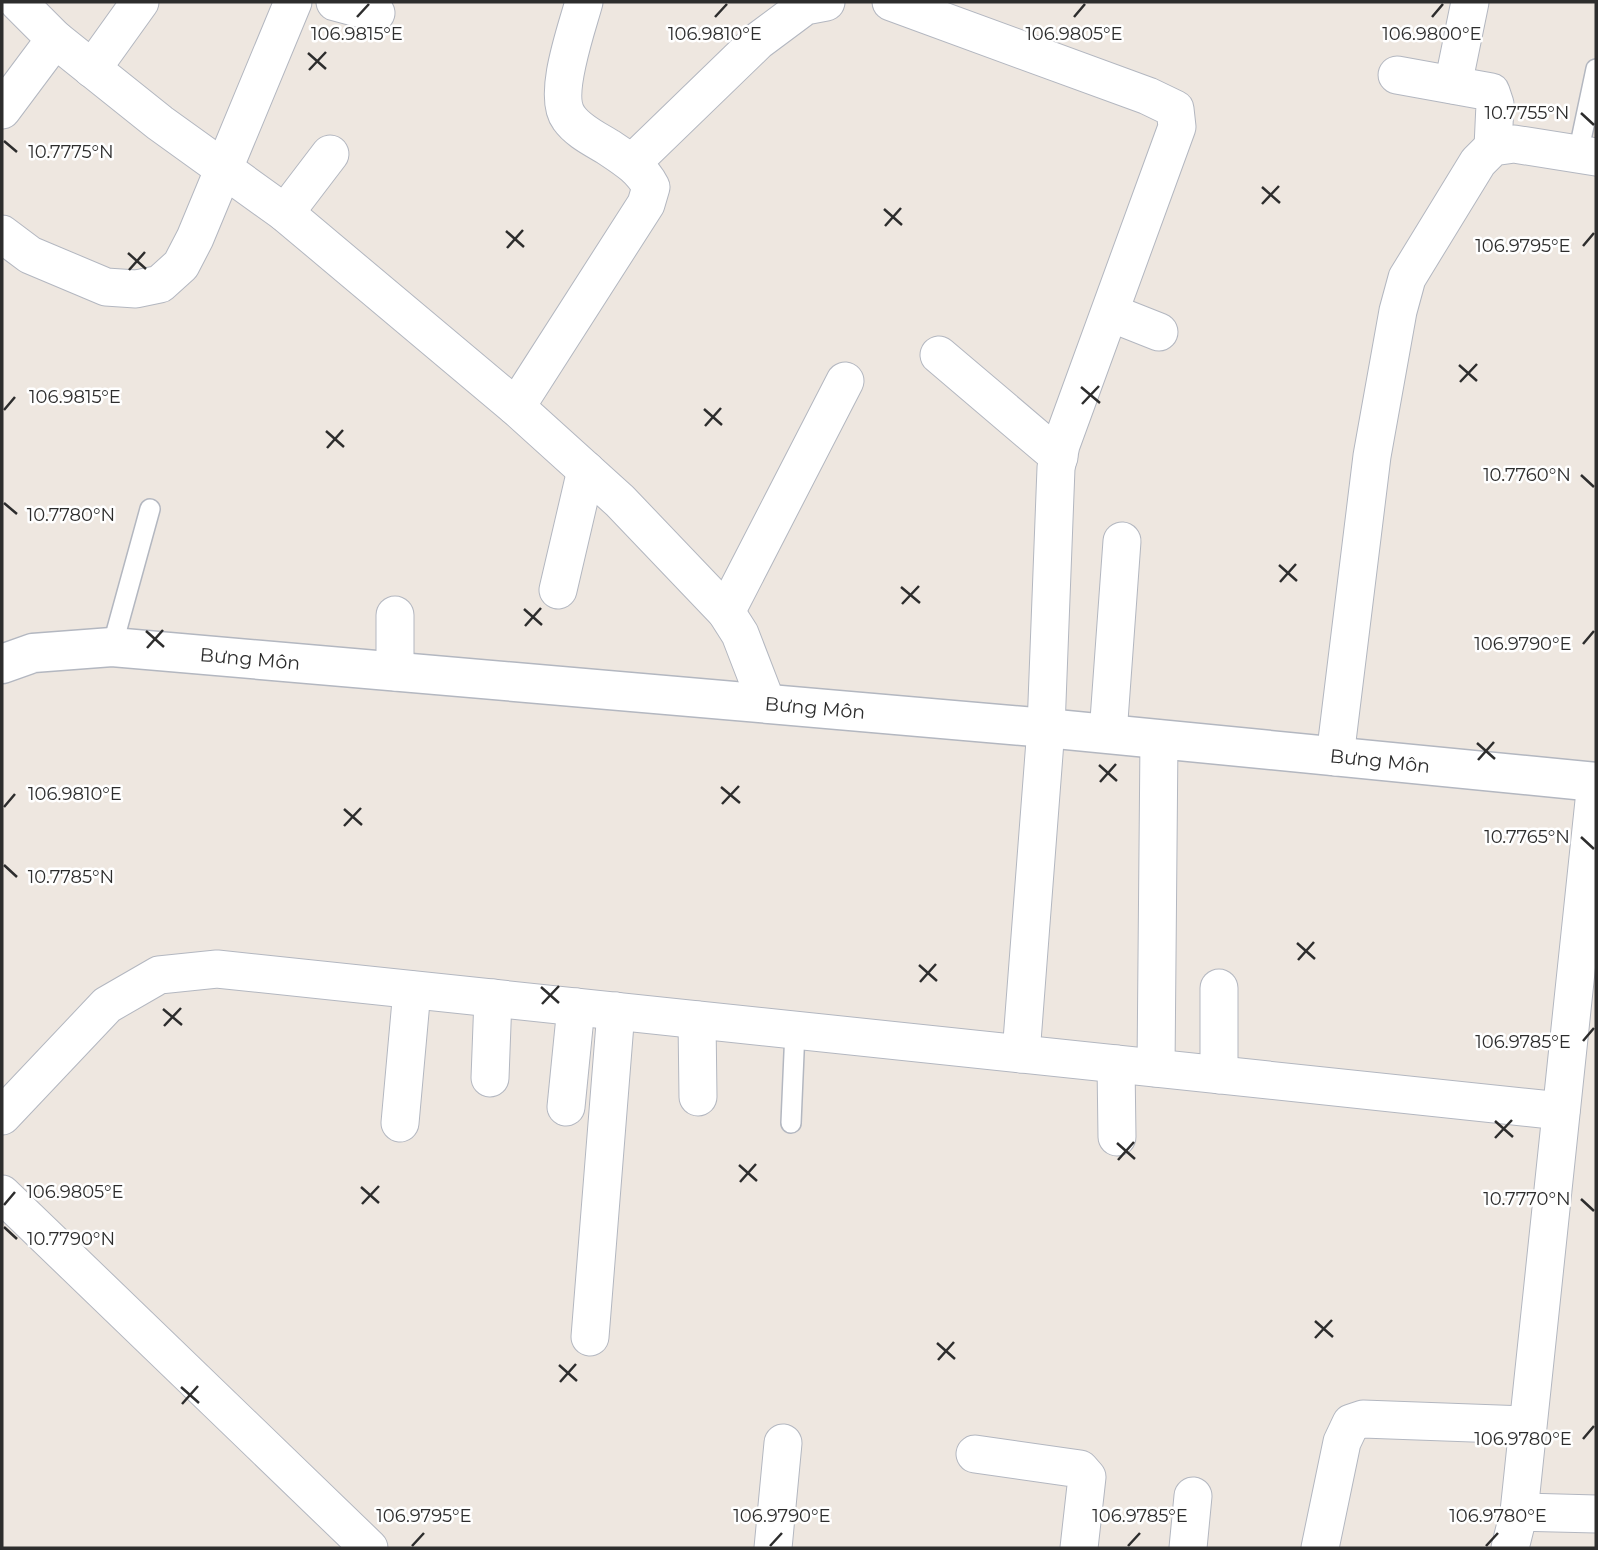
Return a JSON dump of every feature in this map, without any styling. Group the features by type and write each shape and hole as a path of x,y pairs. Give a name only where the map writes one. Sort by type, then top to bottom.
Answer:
{"street":[{"path":"18,2 55,39 160,123 285,213 516,407 620,500 726,612 740,634 768,704"},
{"path":"92,69 140,2"},
{"path":"2,234 30,255 106,288 136,289 160,284 181,265 225,168 293,2"},
{"path":"335,2 376,13"},
{"path":"516,407 646,204 651,187 644,174 632,163 578,128 567,116 562,102 564,83 583,2"},
{"path":"632,163 758,41 805,6 826,2"},
{"path":"891,2 1109,81 1175,109 1177,127 1059,457 1046,728 1021,1054"},
{"path":"1453,85 1470,2"},
{"path":"2,110 55,39"},
{"path":"1397,75 1491,92 1495,104 1493,147"},
{"path":"1335,757 1372,456 1398,311 1407,278 1478,162 1493,147 1514,144 1587,155"},
{"path":"285,213 330,154"},
{"path":"1111,313 1159,332"},
{"path":"939,355 1059,457"},
{"path":"726,612 845,381"},
{"path":"558,590 586,470"},
{"path":"1108,734 1122,541"},
{"path":"395,615 395,672"},
{"name":"Bưng Môn","path":"18,659 112,647 1046,728 1596,782"},
{"path":"1156,1068 1159,739"},
{"path":"1510,1548 1519,1512 1596,782"},
{"path":"2,1116 107,1005 159,975 216,969 1561,1111"},
{"path":"1219,988 1219,1075"},
{"path":"400,1123 412,989"},
{"path":"490,1078 493,998"},
{"path":"566,1107 576,1007"},
{"path":"590,1337 616,1011"},
{"path":"697,1020 698,1097"},
{"path":"1116,1064 1117,1137"},
{"path":"2,1194 279,1465 369,1548"},
{"path":"1320,1548 1342,1442 1352,1423 1363,1419 1527,1425"},
{"path":"773,1548 783,1443"},
{"path":"975,1454 1080,1469 1087,1477 1079,1548"},
{"path":"1188,1548 1193,1496"},
{"path":"1519,1512 1596,1514"}],"lane":[{"path":"1587,155 1596,69"},
{"path":"112,647 150,509"},
{"path":"791,1123 795,1030"}]}
